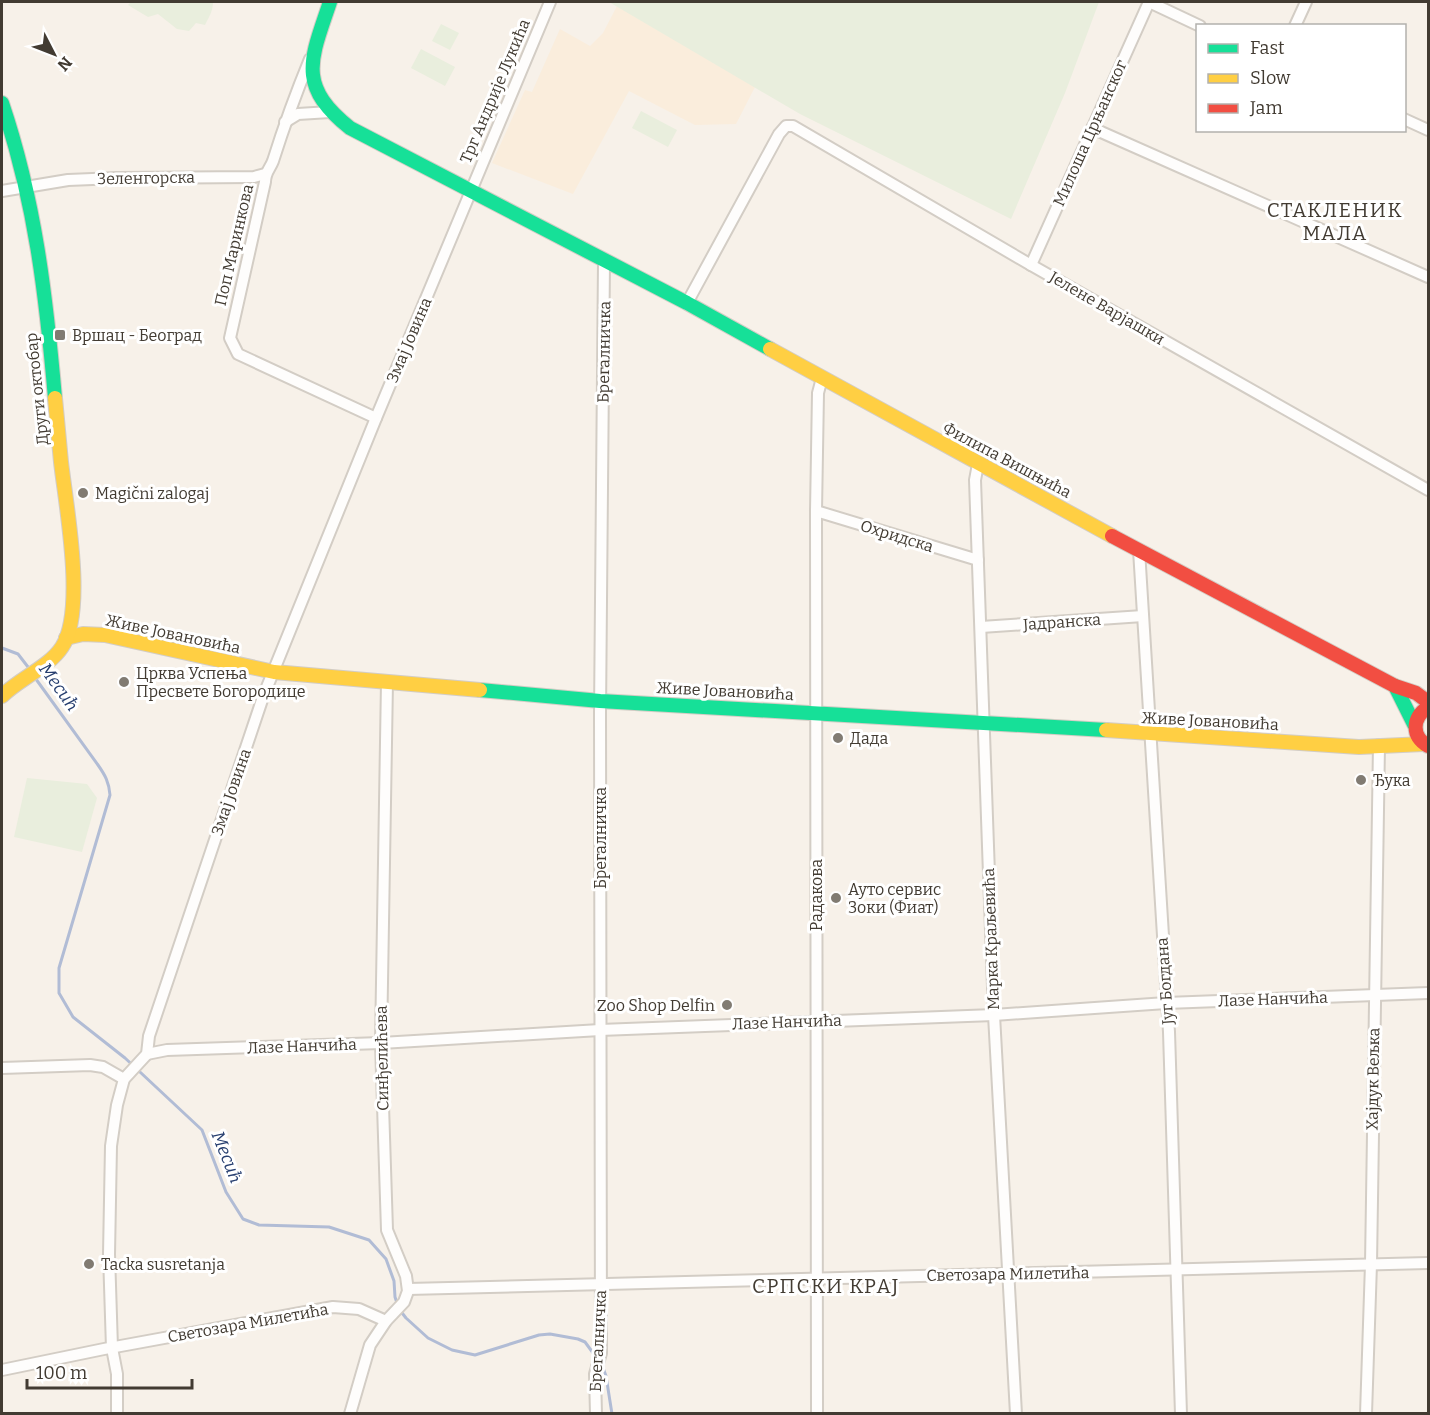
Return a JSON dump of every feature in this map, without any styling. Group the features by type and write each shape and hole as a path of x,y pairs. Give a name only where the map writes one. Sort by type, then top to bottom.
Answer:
{"main road":[{"name":"Поп Маринкова","path":"312,55 330,2"},
{"name":"Трг Андрије Лукића","path":"312,55 311,66 315,87 330,112 350,128 604,261"},
{"name":"Други октобар","path":"2,103 26,185 41,271 69,537 71,600 66,638"},
{"name":"Филипа Вишњића","path":"604,261 687,303 978,464 1395,686 1416,693 1428,702"},
{"name":"Живе Јовановића","path":"66,638 84,634 105,635 274,672 600,701 983,722 1359,747 1426,745"},
{"path":"2,696 21,679 41,666 60,648 66,638"},
{"path":"1395,686 1416,735 1426,745"},
{"path":"1414,727 1419,714 1428,707"},
{"name":"Живе Јовановића","path":"1383,745 1414,727"}],"street":[{"name":"Трг Андрије Лукића","path":"471,192 550,2"},
{"path":"1149,2 1196,24"},
{"name":"Милоша Црњанског","path":"1031,265 1149,2"},
{"path":"1296,24 1306,2"},
{"name":"Поп Маринкова","path":"312,55 285,122 272,163 265,174 231,333 232,344 238,354 376,418"},
{"path":"285,122 298,114 330,112"},
{"path":"1406,120 1428,130"},
{"name":"Јелене Варјашки","path":"687,303 779,134 786,126 798,129 1031,265 1428,490"},
{"path":"1092,128 1428,277"},
{"name":"Зеленгорска","path":"2,191 26,185 68,180 254,177 265,174"},
{"name":"Змај Јовина","path":"143,1057 263,698 376,418 471,192"},
{"name":"Брегалничка","path":"596,1413 595,1374 601,1353 600,701 604,261"},
{"name":"Радакова","path":"817,1413 816,511 818,393 822,378"},
{"name":"Марка Краљевића","path":"978,464 975,480 994,1015 1016,1413"},
{"name":"Охридска","path":"816,511 978,560"},
{"name":"Југ Богдана","path":"1140,550 1168,1032 1181,1413"},
{"name":"Јадранска","path":"981,627 1143,616"},
{"path":"2,684 21,679"},
{"name":"Синђелићева","path":"387,682 381,1043 387,1230 406,1276 408,1289"},
{"name":"Хајдук Вељка","path":"1366,1413 1371,1264 1374,996 1383,745"},
{"name":"Лазе Нанчића","path":"143,1057 166,1050 381,1043 600,1030 815,1020 994,1015 1166,1003 1428,993"},
{"path":"117,1413 117,1374 112,1347 109,1254 111,1146 117,1105 126,1076 143,1057"},
{"path":"2,1068 90,1065 103,1067 126,1076"},
{"name":"Светозара Милетића","path":"408,1289 1428,1263"},
{"path":"350,1413 370,1345 389,1318 404,1302 408,1289"},
{"name":"Светозара Милетића","path":"2,1370 112,1347 333,1307 359,1309 389,1318"}],"shaded area":[{"path":"617,6 755,87 736,124 695,125 629,91 573,194 492,163 525,90 532,92 560,29 590,46 603,33"}],"green space":[{"path":"131,2 213,2 212,11 205,25 196,23 189,31 177,29 158,14 148,17 128,5"},
{"path":"609,2 1099,2 1065,93 1011,219 800,114"},
{"path":"441,24 459,33 450,50 432,41"},
{"path":"421,49 455,67 445,86 411,68"},
{"path":"641,111 677,130 668,147 632,128"},
{"path":"27,778 87,784 97,798 82,852 14,837"}],"waterway":[{"name":"Месић","path":"2,648 18,654 28,667"},
{"name":"Месић","path":"33,675 100,769 106,779 110,795 59,968 59,993 73,1017 125,1058 202,1130 226,1192 243,1219 259,1225 329,1227 369,1240 386,1259 394,1281 395,1297 399,1309 428,1338 452,1350 475,1355 539,1335 550,1334 585,1342 596,1357"},
{"name":"Месић","path":"602,1365 612,1414"}],"traffic: fast":[{"path":"330,2 314,56 315,84 321,98 350,128 687,303 770,349"},
{"path":"2,103 31,212 48,322 55,398"},
{"path":"1395,686 1414,724"},
{"path":"480,690 600,701 1106,730"}],"traffic: slow":[{"path":"770,349 1112,536"},
{"path":"2,696 50,661 62,647 69,630 73,609 74,584 70,530 55,398"},
{"path":"66,638 83,634 105,635 274,672 480,690"},
{"path":"1106,730 1359,747 1424,744"}],"traffic: jam":[{"path":"1112,536 1395,686 1416,693 1428,702"},
{"path":"1428,707 1416,722 1416,732 1422,742 1428,746"}],"place":[{"name":"Вршац - Београд","path":"60,335"},
{"name":"Magični zalogaj","path":"83,493"},
{"name":"Црква Успења Пресвете Богородице","path":"124,682"},
{"name":"Дада","path":"838,738"},
{"name":"Ђука","path":"1361,780"},
{"name":"Ауто сервис Зоки (Фиат)","path":"836,898"},
{"name":"Zoo Shop Delfin","path":"727,1005"},
{"name":"Tacka susretanja","path":"89,1264"}],"district":[{"name":"СТАКЛЕНИК МАЛА","path":"1335,222"},
{"name":"СРПСКИ КРАЈ","path":"826,1286"}]}
